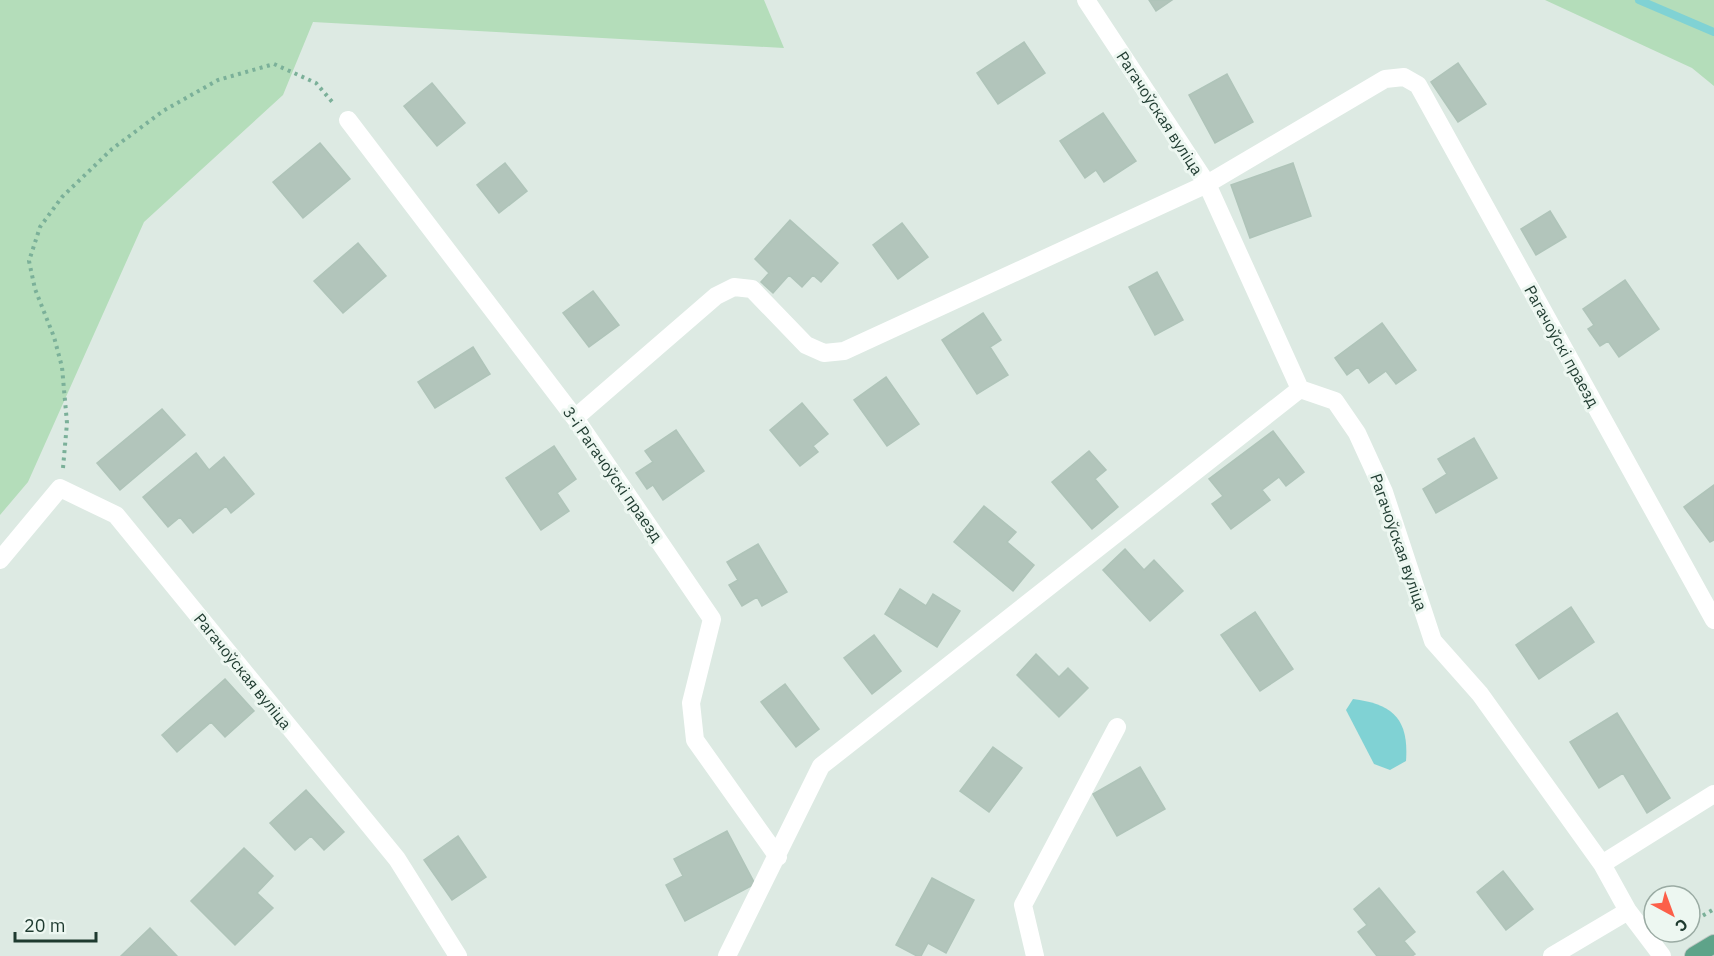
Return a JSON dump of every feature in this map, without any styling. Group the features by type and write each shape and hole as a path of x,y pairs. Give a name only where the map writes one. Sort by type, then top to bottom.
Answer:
{"main road":[{"path":"1694,956 1714,944"}],"street":[{"name":"Рагачоўская вуліца","path":"1086,0 1207,184 1300,389 1335,401 1357,433 1384,492 1433,641 1480,694 1602,864 1628,910 1662,956"},
{"name":"Рагачоўскі праезд","path":"1207,184 1385,79 1404,77 1418,85 1714,620"},
{"name":"3-і Рагачоўскі праезд","path":"348,120 575,418 712,618 691,703 695,740 777,857"},
{"path":"575,418 716,297 734,287 752,289 806,345 824,353 844,351 1207,184"},
{"path":"727,956 821,766 1300,389"},
{"name":"Рагачоўская вуліца","path":"60,488 116,516 397,859 458,956"},
{"path":"0,560 60,488"},
{"path":"1035,956 1023,905 1117,728"},
{"path":"1602,864 1714,794"},
{"path":"1552,956 1628,910"}],"path":[{"path":"60,488 67,423 62,367 54,337 35,289 29,261 40,227 62,197 112,149 163,111 218,80 274,64 316,83 348,120"}],"green space":[{"path":"0,0 764,0 784,48 313,22 283,95 144,222 28,482 0,515"},
{"path":"1545,0 1714,0 1714,86 1692,68"}],"water":[{"path":"1353,699 1379,705 1396,716 1405,734 1406,761 1390,770 1374,764 1346,710"}],"building":[{"path":"1149,0 1172,0 1156,11"},
{"path":"1024,42 1045,73 998,104 977,73"},
{"path":"1458,63 1486,104 1458,122 1431,82"},
{"path":"1227,74 1253,122 1215,143 1189,95"},
{"path":"432,83 465,123 437,146 404,106"},
{"path":"1103,113 1136,161 1104,182 1096,170 1085,178 1060,141"},
{"path":"320,143 350,179 303,218 273,182"},
{"path":"505,163 527,191 499,213 477,185"},
{"path":"1293,163 1311,216 1250,238 1231,185"},
{"path":"1550,211 1566,237 1536,255 1521,229"},
{"path":"790,220 838,263 821,282 813,275 802,287 789,275 773,293 761,282 769,273 755,259"},
{"path":"902,223 928,257 898,279 873,245"},
{"path":"358,243 386,276 343,313 314,281"},
{"path":"1157,272 1183,320 1155,335 1129,287"},
{"path":"1625,280 1659,329 1619,357 1608,341 1600,346 1588,329 1594,325 1583,309"},
{"path":"593,291 619,325 589,347 563,313"},
{"path":"983,313 1001,340 990,347 1008,375 977,394 942,340"},
{"path":"1382,323 1416,370 1396,384 1386,371 1369,383 1358,367 1347,375 1335,358"},
{"path":"473,347 490,374 435,408 418,382"},
{"path":"886,377 919,424 887,446 854,400"},
{"path":"802,403 828,434 813,446 818,452 800,466 770,430"},
{"path":"162,409 185,435 120,490 97,463"},
{"path":"676,430 704,471 663,500 653,485 647,489 636,473 653,462 645,451"},
{"path":"1273,431 1304,472 1286,486 1279,477 1262,490 1270,500 1231,529 1212,504 1223,496 1209,479"},
{"path":"1474,438 1497,478 1436,513 1423,489 1447,474 1438,459"},
{"path":"554,446 576,479 557,493 569,511 541,530 506,478"},
{"path":"1089,451 1106,470 1095,479 1118,507 1092,529 1052,482"},
{"path":"196,453 209,470 224,457 254,494 231,513 226,506 193,533 180,517 168,527 143,497"},
{"path":"1714,485 1714,540 1710,542 1684,507"},
{"path":"984,506 1016,532 1007,542 1034,565 1013,591 954,542"},
{"path":"758,544 787,592 762,606 757,597 742,606 729,585 738,580 727,562"},
{"path":"1125,549 1144,570 1154,560 1183,591 1150,621 1103,570"},
{"path":"900,589 926,606 933,594 960,611 937,647 885,614"},
{"path":"1571,607 1594,642 1539,679 1516,645"},
{"path":"1255,612 1293,669 1260,691 1221,635"},
{"path":"874,635 901,671 872,694 844,658"},
{"path":"1036,654 1059,677 1068,668 1088,688 1059,717 1017,675"},
{"path":"225,679 254,711 225,737 211,722 177,752 162,735"},
{"path":"785,684 819,729 796,747 761,702"},
{"path":"1617,713 1670,798 1647,813 1623,773 1599,788 1570,742"},
{"path":"993,747 1022,768 989,812 960,791"},
{"path":"1140,767 1165,809 1117,836 1093,794"},
{"path":"306,790 344,832 324,850 311,836 295,850 270,823"},
{"path":"727,831 755,884 685,921 666,885 683,876 674,859"},
{"path":"458,836 486,877 452,900 424,860"},
{"path":"244,848 273,876 257,893 273,908 235,945 191,901"},
{"path":"1503,871 1533,909 1506,930 1477,892"},
{"path":"932,878 974,900 946,953 928,943 921,956 917,956 896,945"},
{"path":"1379,888 1415,932 1404,941 1415,954 1412,956 1377,956 1358,932 1367,925 1354,909"},
{"path":"150,928 177,956 121,956"}],"waterway":[{"path":"1639,0 1714,32"}]}
